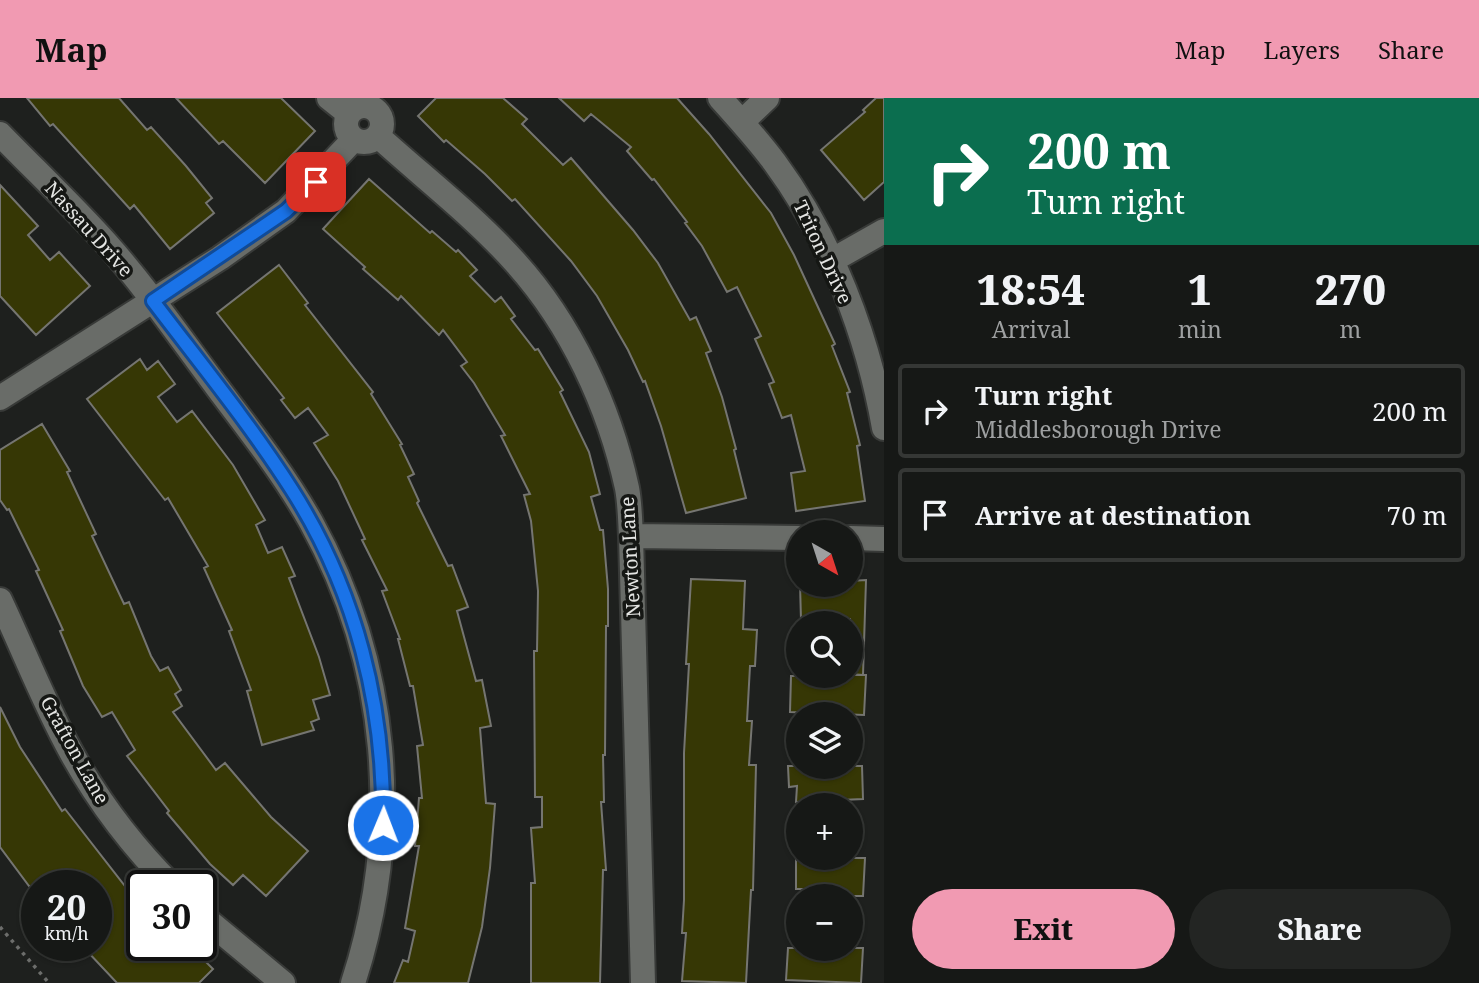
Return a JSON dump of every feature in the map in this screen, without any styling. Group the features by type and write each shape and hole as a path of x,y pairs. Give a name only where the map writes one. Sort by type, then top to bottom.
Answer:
{"street":[{"path":"329,98 349,114"},
{"name":"Triton Drive","path":"720,98 775,163 794,191 831,261 862,340 874,379 884,428"},
{"path":"742,122 766,98"},
{"path":"0,398 153,301 286,211 366,138 382,121 382,104 359,107 349,114 346,125 350,136 366,138"},
{"name":"Nassau Drive","path":"0,134 107,245 153,301 292,490 327,551 363,650 372,684 380,743 383,825 369,929 353,983"},
{"name":"Newton Lane","path":"366,138 513,260 556,314 603,410 627,490 631,536 643,983"},
{"path":"831,261 884,231"},
{"path":"631,536 786,538"},
{"path":"863,538 884,539"},
{"name":"Grafton Lane","path":"0,600 56,722 86,778 123,831 158,870"},
{"path":"217,928 283,983"}],"path":[{"path":"0,927 49,983"}],"building":[{"path":"27,98 119,98 147,130 151,127 186,166 212,198 206,203 214,213 170,249 134,205 130,209 53,124 50,126"},
{"path":"176,98 281,98 315,131 265,183 223,141 219,144"},
{"path":"436,98 503,98 527,119 522,124 563,165 571,158 633,230 658,263 690,320 696,317 711,351 706,353 722,397 746,498 686,513 645,381 643,382 597,296 571,261 515,199 512,201 418,116"},
{"path":"559,98 677,98 771,213 794,255 835,344 832,346 850,392 847,393 860,445 857,446 865,501 796,511 791,473 805,471 791,415 782,418 769,384 774,382 755,339 761,336 737,287 727,292 702,246 685,223 687,222 654,179 652,180 627,151 631,147 591,114 584,121"},
{"path":"876,98 884,98 884,182 864,200 821,150 865,112 863,110"},
{"path":"369,179 430,233 432,231 456,252 458,250 477,270 470,276 495,302 501,297 515,316 511,319 535,350 538,349 563,390 560,392 589,452 600,494 591,497 600,530 603,530 608,589 604,802 601,802 606,870 603,870 600,983 531,983 531,883 535,883 531,828 542,827 542,797 535,797 534,651 537,651 538,591 531,521 524,495 530,494 501,436 505,435 461,366 467,362 443,330 439,335 401,296 398,300 323,229"},
{"path":"0,185 38,226 28,235 50,260 59,252 90,286 36,335 0,296"},
{"path":"279,265 308,303 305,305 373,392 371,394 402,444 400,445 414,474 408,477 419,501 417,503 448,566 452,565 468,607 457,611 476,681 482,680 491,726 480,728 486,803 495,804 482,927 468,983 394,983 403,960 408,962 415,931 405,928 419,846 415,846 419,798 422,798 417,746 423,745 413,686 410,686 400,639 382,591 387,590 362,540 365,539 338,481 314,443 328,435 308,408 295,418 281,400 284,398 217,313"},
{"path":"140,359 147,370 158,361 175,384 158,397 177,422 192,411 233,465 265,520 256,525 268,553 282,547 295,576 289,578 319,657 330,695 313,700 319,719 311,722 314,730 262,745 247,691 251,690 229,631 232,630 204,568 208,566 168,498 165,500 87,399"},
{"path":"42,424 70,471 67,472 96,534 92,536 124,604 129,602 151,656 160,671 168,667 181,690 175,694 182,706 173,712 216,770 225,763 271,817 308,851 266,896 243,875 233,885 210,864 167,813 169,811 127,756 135,750 112,712 102,717 83,686 60,631 63,630 36,571 39,570 9,509 7,510 0,500 0,450"},
{"path":"691,579 745,581 743,629 757,630 755,666 750,666 747,721 752,721 749,765 756,765 753,890 746,983 682,981 686,933 682,933 684,753"},
{"path":"863,580 866,580 863,675 863,611 801,611 800,597 863,597"},
{"path":"863,675 866,675 864,715 863,702 790,702 791,688 863,688"},
{"path":"0,707 20,747 62,811 65,809 126,887 126,961 205,961 213,969 199,983 117,983 96,961 112,961 112,870 21,870 21,875 0,847"},
{"path":"789,779 862,779 863,793 797,793 797,786 789,787"},
{"path":"865,858 863,896 863,884 796,884 796,870 863,870"},
{"path":"787,961 862,961 861,983 786,980"}],"route":[{"path":"316,182 286,211 153,301 272,461 327,551 353,617 372,684 382,754 383,825"}]}
